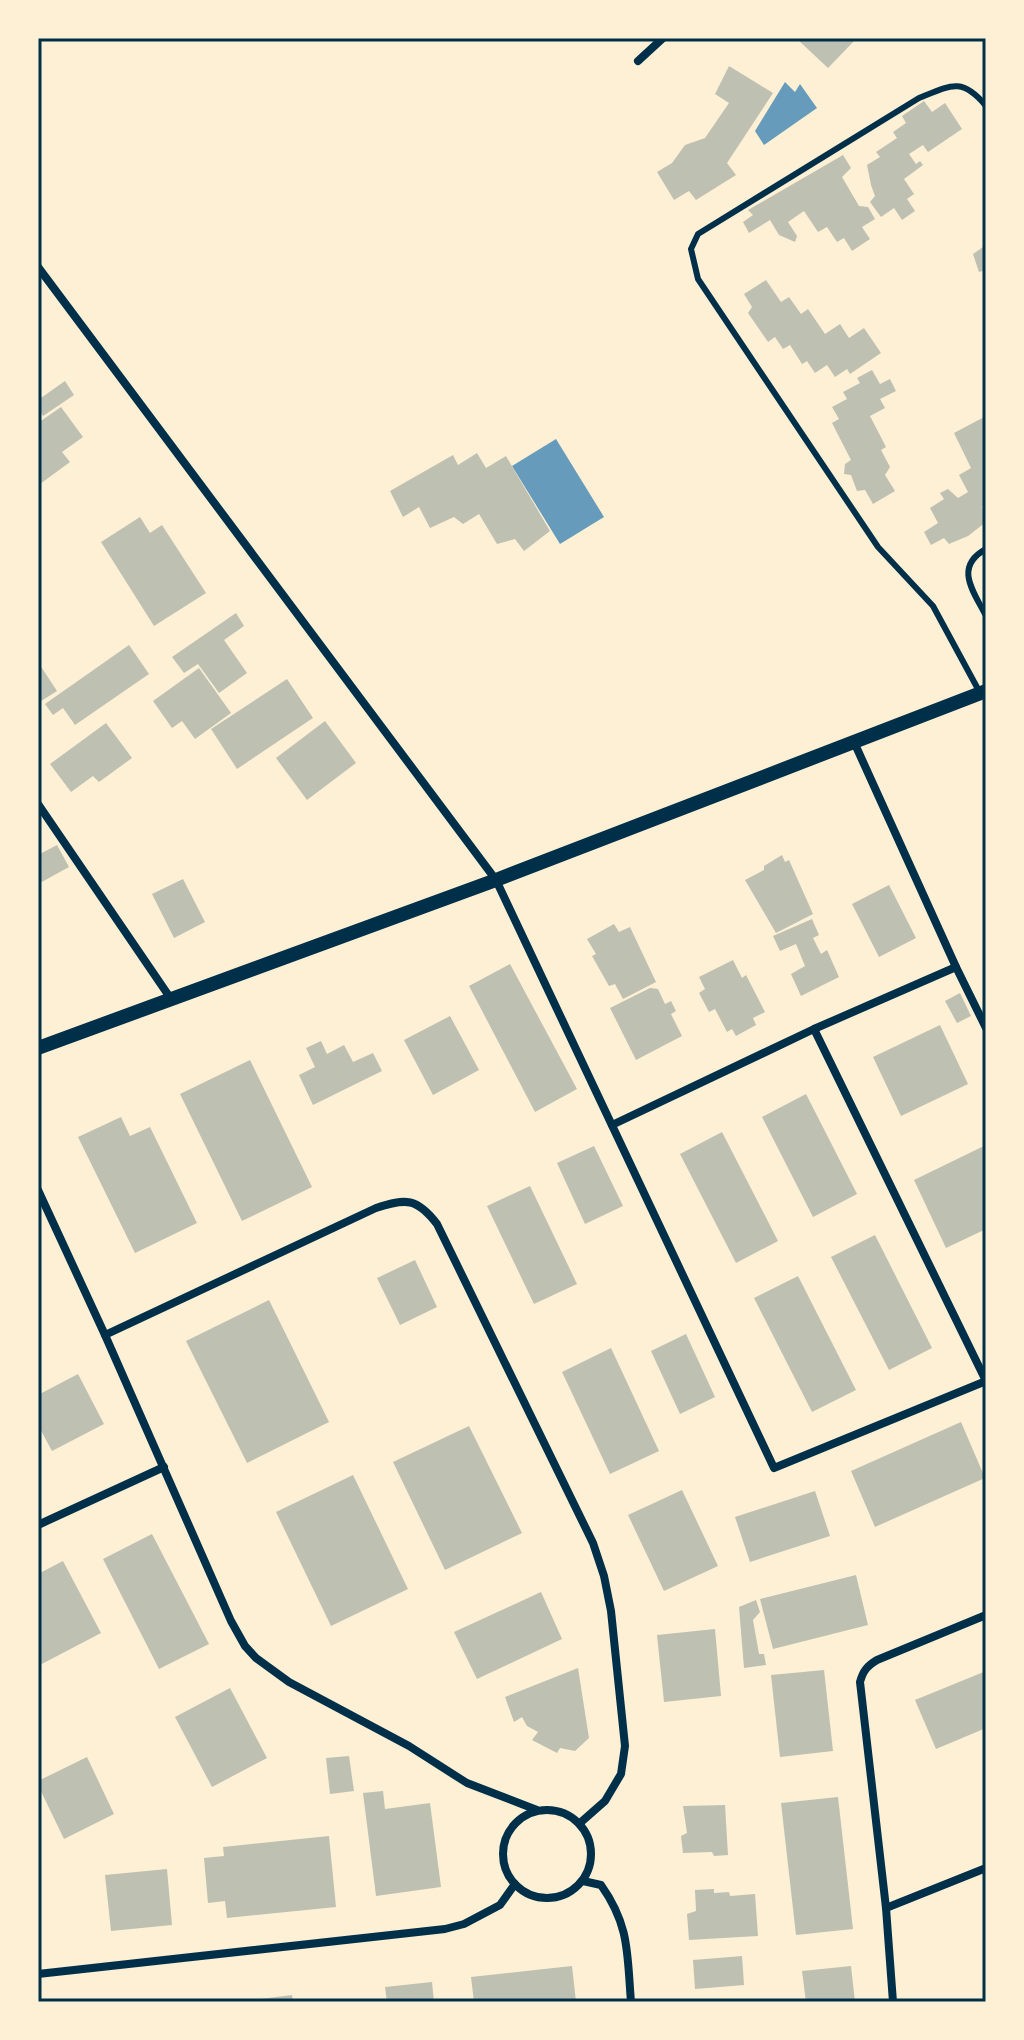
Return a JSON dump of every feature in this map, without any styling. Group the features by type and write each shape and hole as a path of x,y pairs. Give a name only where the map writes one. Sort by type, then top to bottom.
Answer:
{"street":[{"path":"638,61 663,38"},
{"path":"38,267 496,880 774,1468 986,1381 814,1029"},
{"path":"38,1048 496,880 983,692"},
{"path":"854,742 986,1028"},
{"path":"38,804 171,999"},
{"path":"612,1125 814,1029 956,967"},
{"path":"38,1190 231,1621 245,1646 289,1682 409,1746 467,1783 537,1810"},
{"path":"105,1335 376,1208 396,1201 411,1202 426,1210 437,1224 593,1543 604,1576 611,1611 625,1746 621,1774 605,1801 580,1823"},
{"path":"38,1525 164,1467"},
{"path":"893,2002 886,1908 860,1682 864,1670 877,1660 986,1615"},
{"path":"553,1809 580,1823 592,1851 590,1867 583,1881 572,1892 542,1899 527,1894 515,1884 506,1871 502,1856 504,1841 511,1827 523,1816 537,1810 553,1809"},
{"path":"886,1908 986,1868"},
{"path":"583,1881 601,1885 622,1923 627,1944 631,2002"},
{"path":"38,1974 445,1929 464,1924 500,1905 515,1884"}],"lane":[{"path":"983,692 933,606 878,547 698,279 691,249 698,234 919,98 957,86 966,88 986,106"},
{"path":"986,549 977,554 968,566 969,580 986,616"}],"water":[{"path":"785,82 795,92 800,84 817,108 764,145 755,131"},
{"path":"556,439 604,517 560,544 512,466"}],"building":[{"path":"796,38 857,38 828,68"},
{"path":"729,66 773,93 727,163 736,175 696,200 689,191 674,200 657,172 672,163 685,145 705,138 729,103 715,94"},
{"path":"924,101 932,112 945,103 962,129 928,152 923,145 909,154 916,164 920,161 923,165 904,179 914,194 907,199 915,211 902,220 894,208 881,217 870,202 875,196 867,165 880,157 876,152 897,138 893,132 906,123 902,116"},
{"path":"843,155 851,168 842,177 859,206 868,207 875,219 862,227 870,239 852,251 844,238 837,242 827,227 818,232 804,211 788,222 797,236 795,242 779,235 770,220 749,233 743,222 753,215 748,210"},
{"path":"986,245 986,270 979,272 973,254"},
{"path":"766,280 781,302 789,297 801,314 808,309 825,334 840,324 849,338 864,328 881,353 850,374 847,369 835,377 827,365 815,373 807,361 802,364 790,345 783,349 775,337 768,342 748,313 752,307 744,294"},
{"path":"872,370 880,384 890,379 896,391 880,399 885,408 870,416 886,447 881,450 890,467 885,475 895,491 873,504 865,490 857,491 851,475 844,474 845,464 851,460 832,423 839,419 832,407 847,399 843,392 860,383 857,378"},
{"path":"65,381 74,395 43,416 38,400"},
{"path":"61,407 83,437 62,452 70,462 40,484 38,423"},
{"path":"986,416 986,504 982,507 986,522 968,536 949,544 944,538 931,545 924,532 938,523 930,508 944,499 940,493 948,489 958,498 968,492 959,475 971,468 954,433"},
{"path":"477,453 486,468 506,456 550,531 524,551 515,539 497,544 479,514 463,524 454,517 430,528 419,507 403,517 390,491 453,455 458,465"},
{"path":"140,517 150,533 162,525 206,593 154,626 101,542"},
{"path":"236,613 244,626 224,640 247,673 219,693 198,664 184,673 172,657"},
{"path":"129,645 149,674 75,725 63,708 53,715 45,704"},
{"path":"38,662 57,691 38,703"},
{"path":"199,668 231,713 195,739 182,721 172,728 153,701"},
{"path":"287,679 313,718 237,769 211,729"},
{"path":"325,721 356,763 307,800 276,758"},
{"path":"106,723 132,758 99,782 93,776 71,792 50,764"},
{"path":"57,845 69,867 38,884 38,855"},
{"path":"782,855 785,862 789,860 813,914 776,933 745,880"},
{"path":"183,879 205,922 174,938 152,894"},
{"path":"889,885 916,938 879,957 852,904"},
{"path":"812,919 819,935 813,938 821,954 827,950 839,977 801,996 791,974 805,966 796,944 780,951 773,936"},
{"path":"614,924 619,932 630,927 656,982 623,999 615,984 609,986 592,956 596,954 587,939"},
{"path":"733,960 742,978 746,975 765,1012 753,1018 756,1025 736,1036 732,1029 727,1032 715,1009 709,1012 699,993 705,989 699,977"},
{"path":"510,964 577,1089 535,1112 469,986"},
{"path":"650,988 658,989 665,1004 671,1001 676,1011 671,1014 682,1036 636,1060 610,1008"},
{"path":"960,993 971,1016 957,1023 945,1001"},
{"path":"450,1016 479,1070 433,1095 404,1040"},
{"path":"940,1025 968,1084 901,1116 873,1057"},
{"path":"321,1041 327,1054 344,1045 353,1062 373,1053 382,1071 313,1105 299,1075 315,1067 306,1048"},
{"path":"250,1060 312,1187 242,1221 180,1094"},
{"path":"806,1094 857,1194 813,1217 762,1117"},
{"path":"121,1117 130,1136 150,1127 197,1223 135,1253 78,1137"},
{"path":"722,1132 778,1241 736,1263 680,1154"},
{"path":"986,1145 986,1229 946,1248 914,1180"},
{"path":"594,1146 623,1206 585,1224 557,1163"},
{"path":"530,1186 577,1284 534,1304 487,1206"},
{"path":"875,1235 932,1348 889,1370 831,1257"},
{"path":"415,1260 437,1307 400,1325 377,1278"},
{"path":"798,1276 856,1390 812,1412 754,1298"},
{"path":"269,1300 329,1422 247,1463 186,1341"},
{"path":"686,1334 715,1397 680,1414 651,1351"},
{"path":"611,1348 659,1451 610,1474 562,1372"},
{"path":"78,1374 104,1424 52,1451 38,1425 38,1395"},
{"path":"961,1422 985,1478 875,1527 851,1471"},
{"path":"469,1426 522,1533 445,1570 393,1462"},
{"path":"353,1475 408,1589 331,1626 276,1512"},
{"path":"682,1490 718,1566 664,1591 628,1515"},
{"path":"815,1491 830,1536 750,1562 735,1517"},
{"path":"152,1534 209,1644 159,1669 103,1559"},
{"path":"63,1561 101,1633 38,1666 38,1574"},
{"path":"856,1575 868,1625 773,1649 760,1599"},
{"path":"541,1592 562,1639 477,1679 454,1632"},
{"path":"756,1600 760,1612 753,1620 759,1654 764,1654 766,1665 744,1668 739,1607"},
{"path":"715,1629 721,1696 664,1702 657,1635"},
{"path":"578,1668 589,1738 575,1751 560,1748 557,1753 532,1740 538,1732 527,1726 522,1717 514,1722 505,1697"},
{"path":"824,1670 833,1751 780,1757 771,1675"},
{"path":"986,1671 986,1728 936,1749 915,1700"},
{"path":"230,1688 267,1758 212,1787 175,1717"},
{"path":"349,1756 354,1791 330,1794 326,1758"},
{"path":"87,1757 114,1814 64,1839 38,1781"},
{"path":"383,1791 385,1809 430,1803 441,1887 376,1896 363,1793"},
{"path":"838,1797 853,1929 796,1935 781,1803"},
{"path":"725,1805 728,1855 683,1853 681,1836 687,1833 683,1806"},
{"path":"329,1836 336,1907 227,1918 225,1901 208,1903 204,1858 224,1856 223,1847"},
{"path":"167,1869 172,1925 111,1931 105,1875"},
{"path":"714,1889 714,1893 729,1892 730,1896 755,1894 758,1936 689,1940 687,1914 696,1911 695,1890"},
{"path":"742,1956 744,1985 695,1989 693,1960"},
{"path":"572,1966 576,2002 474,2002 471,1977"},
{"path":"851,1966 855,2002 806,2002 802,1971"},
{"path":"432,1982 434,2002 387,2002 385,1987"},
{"path":"292,1995 293,2002 251,2002 251,2000"}]}
